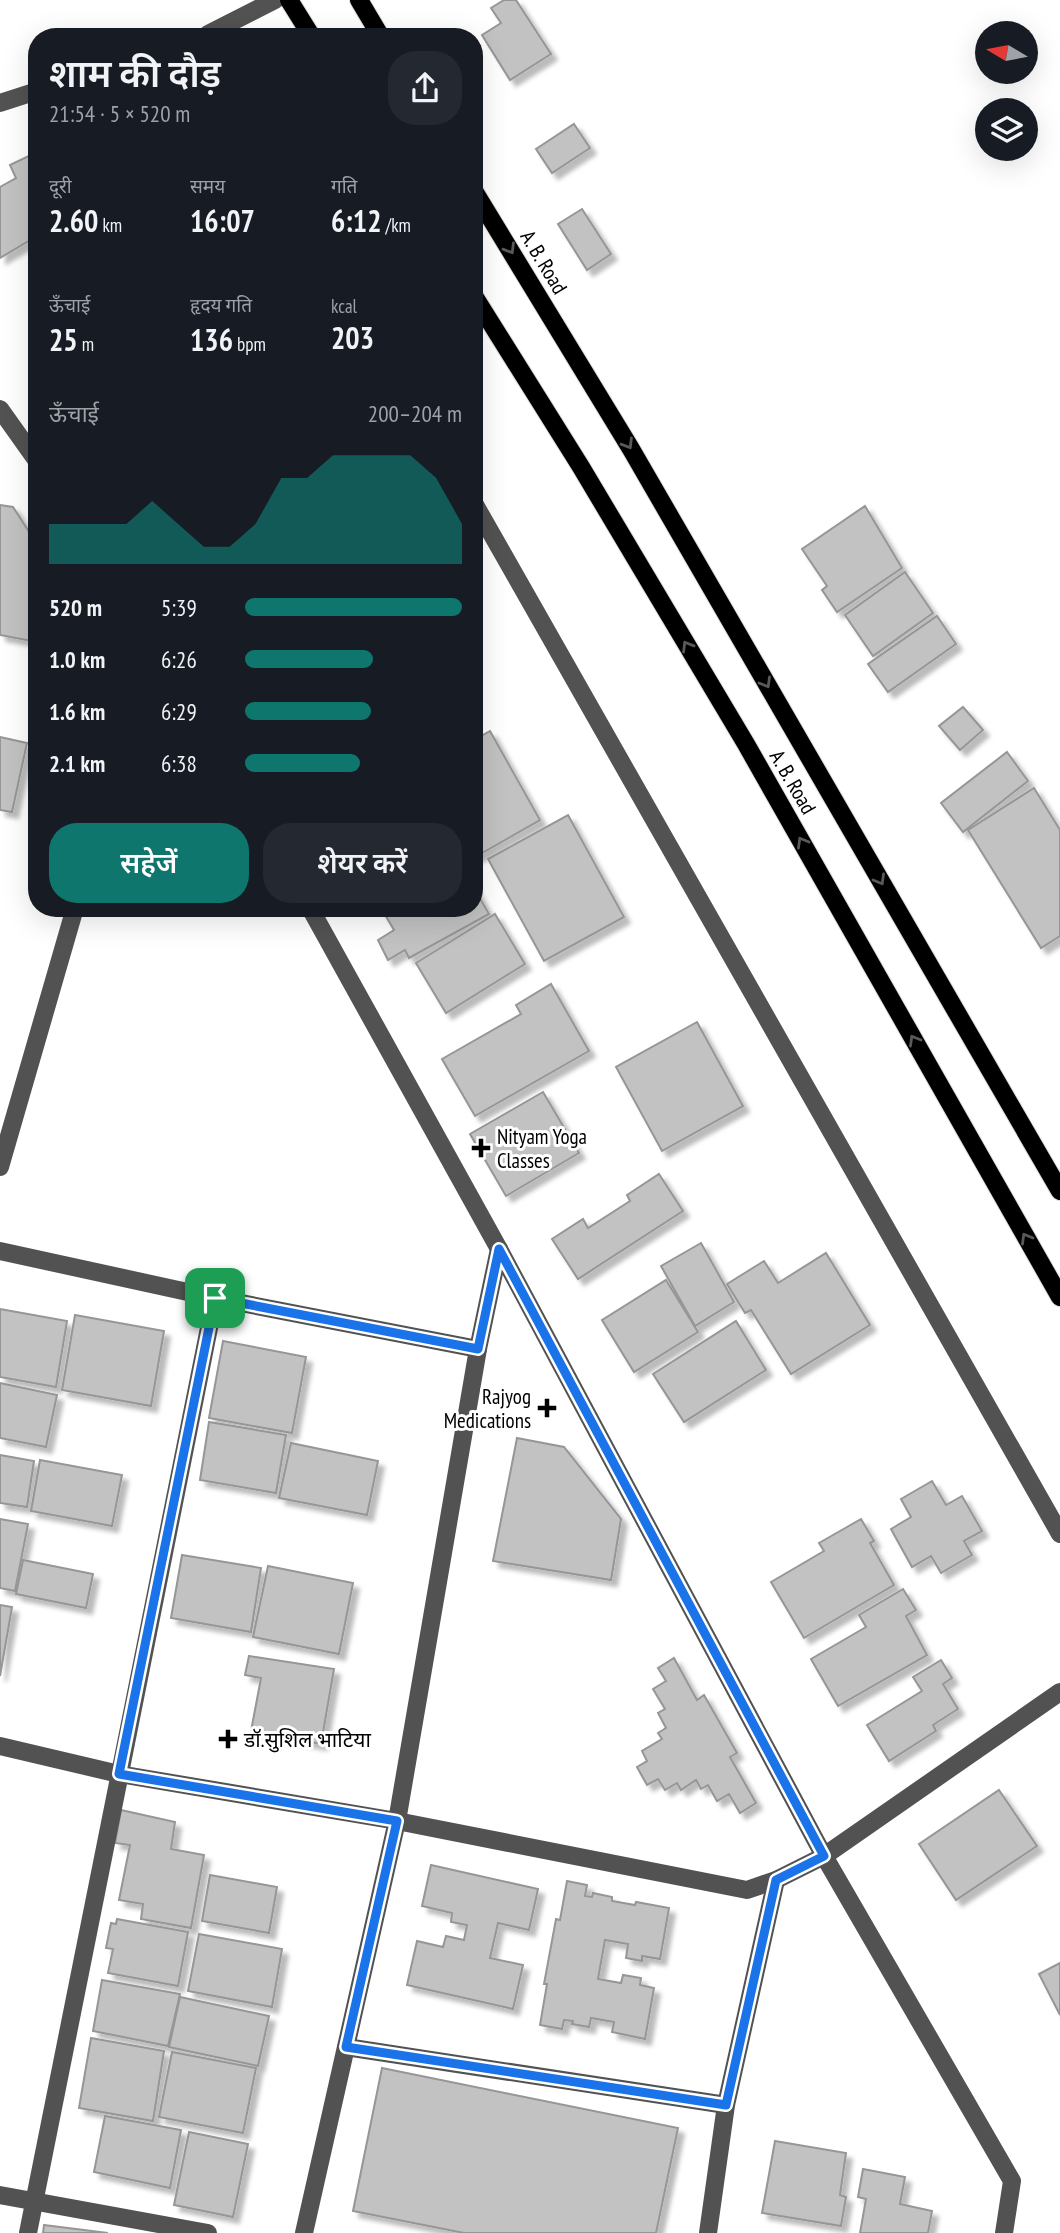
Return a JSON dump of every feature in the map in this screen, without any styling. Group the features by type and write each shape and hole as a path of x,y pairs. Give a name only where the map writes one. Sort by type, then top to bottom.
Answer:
{"main road":[{"path":"289,0 306,28"},
{"path":"359,0 376,28"},
{"name":"A. B. Road","path":"483,206 631,449 1060,1191"},
{"name":"A. B. Road","path":"483,310 581,467 746,744 1060,1297"}],"street":[{"path":"221,28 275,0"},
{"path":"0,103 28,94"},
{"path":"0,409 28,448"},
{"path":"483,518 1060,1534"},
{"path":"0,1167 72,917"},
{"path":"315,917 499,1249 824,1856 1012,2181 1003,2233"},
{"path":"304,2233 397,1821 478,1349 499,1249"},
{"path":"0,1251 215,1298 478,1349"},
{"path":"28,2233 215,1298"},
{"path":"0,1746 119,1774 397,1821 747,1890 776,1880 824,1856 1060,1692"},
{"path":"708,2233 726,2105 776,1880"},
{"path":"346,2047 726,2105"},
{"path":"0,2195 208,2233"}],"building":[{"path":"504,0 516,0 551,54 510,80 483,37 501,23 491,8"},
{"path":"574,124 590,148 552,173 536,149"},
{"path":"28,156 28,241 0,258 0,187 16,178 10,165"},
{"path":"582,209 611,254 587,270 558,224"},
{"path":"0,505 13,507 28,530 28,640 0,635"},
{"path":"865,506 902,568 837,612 822,590 827,586 802,549"},
{"path":"905,572 933,613 873,656 845,615"},
{"path":"937,616 956,644 888,692 868,664"},
{"path":"963,707 983,730 960,750 939,726"},
{"path":"490,731 540,820 483,853 483,735"},
{"path":"0,737 27,743 12,812 0,810"},
{"path":"1007,752 1028,781 963,832 941,803"},
{"path":"1034,788 1060,830 1060,936 1041,948 968,830"},
{"path":"568,815 624,917 544,961 488,859"},
{"path":"483,904 489,914 409,958 405,950 388,960 378,940 394,930 386,917 483,917"},
{"path":"495,914 525,964 446,1013 416,963"},
{"path":"551,984 589,1051 475,1116 442,1059 521,1014 516,1005"},
{"path":"697,1022 743,1106 662,1151 616,1067"},
{"path":"543,1092 579,1153 506,1196 470,1134"},
{"path":"659,1174 683,1211 578,1279 552,1239 583,1219 588,1228 630,1201 627,1195"},
{"path":"701,1243 734,1302 695,1326 661,1266"},
{"path":"826,1253 870,1325 791,1374 751,1310 745,1313 727,1284 764,1261 778,1283"},
{"path":"666,1280 698,1332 634,1372 602,1320"},
{"path":"0,1309 67,1321 56,1387 0,1377"},
{"path":"75,1315 164,1331 151,1406 62,1390"},
{"path":"736,1321 766,1370 684,1422 653,1374"},
{"path":"223,1341 306,1357 292,1433 209,1418"},
{"path":"0,1383 57,1395 46,1447 0,1438"},
{"path":"209,1422 286,1435 276,1493 200,1480"},
{"path":"517,1438 564,1447 621,1519 611,1580 493,1561"},
{"path":"291,1443 378,1461 367,1515 279,1498"},
{"path":"0,1455 34,1461 27,1507 0,1503"},
{"path":"40,1460 122,1475 112,1526 31,1511"},
{"path":"932,1481 946,1505 962,1496 982,1531 964,1541 972,1555 941,1573 931,1556 912,1567 891,1529 911,1517 901,1499"},
{"path":"0,1519 28,1524 15,1591 0,1588"},
{"path":"861,1519 874,1541 870,1543 894,1585 804,1638 771,1582 824,1551 819,1543"},
{"path":"182,1555 261,1568 251,1632 171,1618"},
{"path":"23,1560 93,1574 86,1608 16,1594"},
{"path":"268,1566 353,1583 339,1654 253,1637"},
{"path":"903,1589 916,1610 906,1616 927,1655 838,1706 811,1659 866,1627 859,1615"},
{"path":"0,1605 12,1607 0,1676"},
{"path":"249,1656 334,1669 321,1744 251,1731 261,1678 245,1675"},
{"path":"674,1658 697,1700 704,1695 737,1753 730,1757 756,1803 740,1813 729,1794 717,1801 708,1785 701,1789 696,1780 681,1790 677,1783 665,1790 658,1779 647,1785 637,1767 647,1761 642,1751 662,1739 658,1733 666,1728 658,1713 665,1709 653,1689 666,1681 658,1668"},
{"path":"941,1660 952,1678 943,1684 958,1709 933,1725 936,1731 889,1761 867,1725 922,1691 913,1677"},
{"path":"999,1790 1037,1846 956,1900 919,1844"},
{"path":"121,1810 175,1822 171,1849 204,1855 191,1928 141,1919 143,1904 119,1900 130,1845 115,1843"},
{"path":"431,1865 538,1889 529,1930 498,1923 490,1958 523,1965 513,2009 407,1985 417,1941 443,1947 446,1936 464,1940 467,1925 451,1922 452,1913 422,1906"},
{"path":"210,1875 277,1887 269,1933 202,1921"},
{"path":"567,1881 587,1885 585,1896 592,1897 593,1893 612,1897 612,1901 669,1908 660,1959 642,1956 642,1961 626,1958 628,1944 605,1940 598,1979 621,1983 623,1975 641,1978 640,1985 654,1988 645,2039 612,2032 614,2022 591,2018 589,2027 564,2020 562,2029 540,2025 547,1984 544,1984 556,1919 560,1920"},
{"path":"117,1919 188,1932 178,1986 108,1973 113,1949 106,1948 111,1923 116,1924"},
{"path":"199,1934 282,1949 272,2007 188,1991"},
{"path":"1060,1963 1060,2015 1039,1974"},
{"path":"102,1980 180,1994 168,2046 93,2031"},
{"path":"180,1997 269,2016 258,2066 169,2047"},
{"path":"91,2038 164,2051 153,2121 79,2108"},
{"path":"172,2052 256,2068 243,2133 159,2117"},
{"path":"382,2068 678,2128 656,2233 464,2233 353,2211"},
{"path":"105,2116 181,2130 170,2188 94,2172"},
{"path":"189,2132 248,2144 233,2217 174,2205"},
{"path":"775,2141 846,2153 840,2195 846,2197 841,2226 762,2213"},
{"path":"863,2169 905,2177 900,2204 932,2211 928,2233 860,2233 866,2199 858,2197"},
{"path":"44,2225 108,2233 43,2233"}],"place":[{"name":"Nityam Yoga Classes","path":"481,1148"},
{"name":"Rajyog Medications","path":"547,1408"},
{"name":"डॉ.सुशिल भाटिया","path":"228,1739"}],"route":[{"path":"499,1249 824,1856 776,1880 726,2105 346,2047 397,1821 119,1774 215,1298 478,1349 499,1249"}]}
